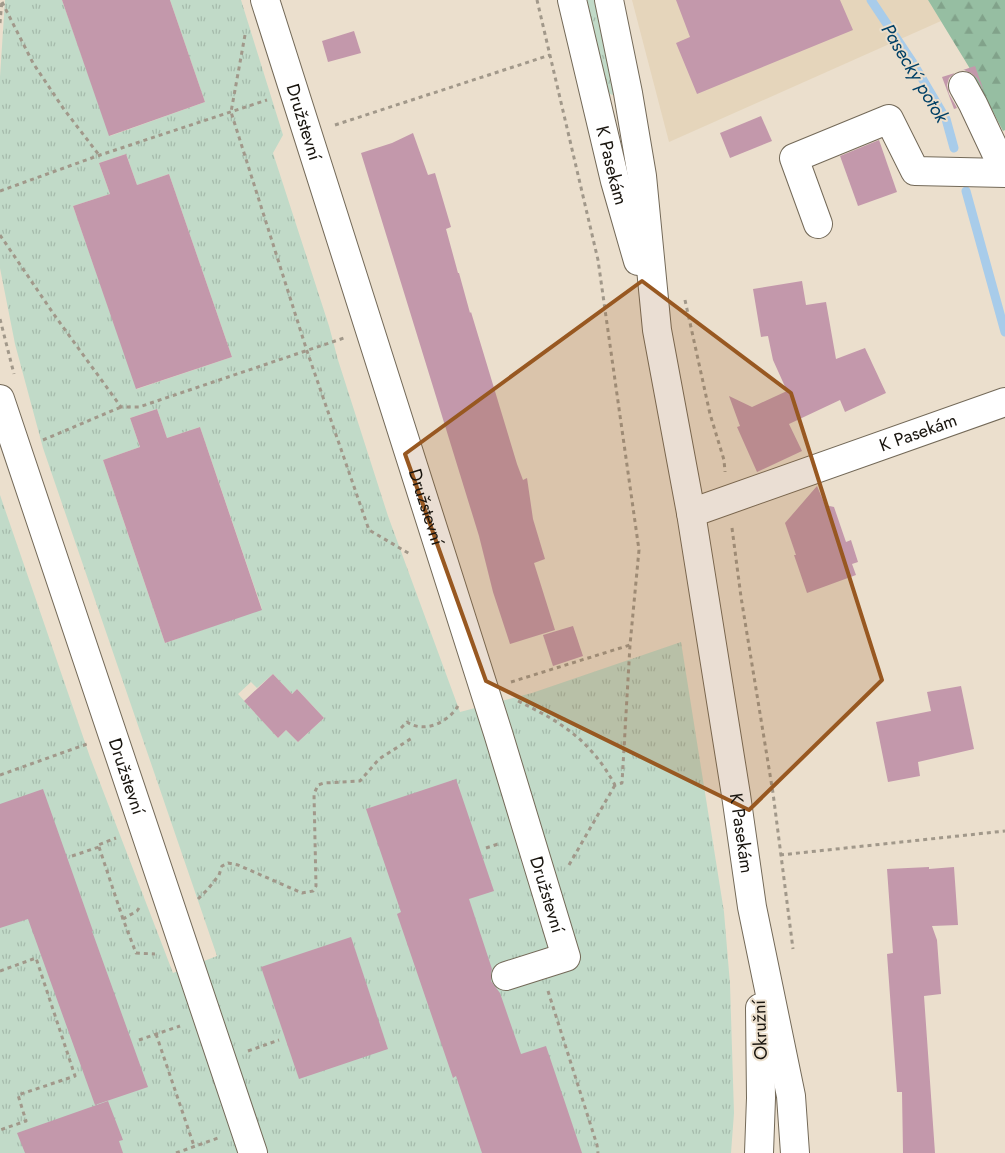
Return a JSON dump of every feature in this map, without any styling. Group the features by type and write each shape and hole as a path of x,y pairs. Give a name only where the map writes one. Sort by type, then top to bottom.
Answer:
{"street":[{"name":"Družstevní","path":"265,0 484,690 566,957 506,976"},
{"name":"K Pasekám","path":"572,0 615,181 657,330"},
{"name":"K Pasekám","path":"609,0 642,176 657,330 691,513 752,907 791,1096 796,1153"},
{"path":"818,224 794,158 889,119 915,171 1005,173 963,86"},
{"name":"Družstevní","path":"0,398 254,1153"},
{"name":"K Pasekám","path":"691,513 1005,402"},
{"name":"Okružní","path":"752,907 761,1019 759,1153"}],"path":[{"path":"537,0 598,260 639,550 630,645 622,783 615,786 549,901"},
{"path":"0,23 2,1"},
{"path":"2,1 33,63 63,108 100,155"},
{"path":"246,30 231,112 306,351 369,530 412,555"},
{"path":"308,134 550,55"},
{"path":"0,190 269,99"},
{"path":"0,235 55,316 121,407"},
{"path":"17,449 121,407 139,407 347,337"},
{"path":"484,690 630,645"},
{"path":"484,690 510,697 544,714 571,731 590,748 604,766 615,786"},
{"path":"401,728 407,722 414,727 421,728 440,722 454,713 460,703"},
{"path":"0,775 113,734"},
{"path":"193,904 208,890 219,875 222,866 228,863 238,865 302,893 313,891 316,886 314,794 318,785 360,781 379,759 412,738"},
{"path":"780,855 1005,831"},
{"path":"72,856 122,836"},
{"path":"486,848 501,844"},
{"path":"98,847 123,919"},
{"path":"0,971 36,958 75,1076 18,1095 26,1121 0,1130"},
{"path":"139,1040 186,1024"},
{"path":"156,1034 194,1146"},
{"path":"245,1052 279,1040"},
{"path":"176,1153 225,1135"},
{"path":"597,1145 598,1153"}],"highlighted area":[{"path":"642,281 791,393 882,680 749,810 486,681 405,454"}],"shaded area":[{"path":"632,0 928,0 941,21 669,142"}],"green space":[{"path":"5,0 62,0 110,136 205,102 170,0 241,0 283,135 273,153 388,516 460,712 532,693 681,642 724,912 730,984 734,1113 731,1153 0,1153 0,495 90,757 173,973 217,956 43,448 15,344 0,268 0,77","holes":["126,154 137,185 169,174 232,357 137,389 73,206 110,194 99,163","157,409 167,438 200,427 262,609 165,643 103,460 140,447 130,418","273,674 292,694 297,689 324,718 298,742 286,730 278,738 238,694 251,682 257,688"]},
{"path":"587,0 594,0 615,94 612,95 609,93 606,84"},
{"path":"928,0 1005,0 1005,130 1003,131 972,72"}],"building":[{"path":"62,0 170,0 205,102 109,136"},
{"path":"676,0 840,0 853,30 697,94 676,43 690,37"},
{"path":"354,31 361,53 328,62 322,41"},
{"path":"975,66 984,91 977,78 971,73 964,70 960,71"},
{"path":"955,73 949,78 947,85 949,94 957,108 954,109 942,77"},
{"path":"761,116 772,141 730,158 720,133"},
{"path":"413,133 428,175 435,173 451,227 446,229 458,273 517,464 523,480 527,478 533,519 545,559 534,563 555,630 510,644 493,592 479,536 361,153 392,143"},
{"path":"879,140 897,192 858,206 840,156"},
{"path":"126,154 137,185 169,174 232,357 136,389 73,206 110,194 99,163"},
{"path":"802,281 806,305 826,302 836,359 865,348 886,393 845,412 840,400 789,424 802,451 757,472 737,427 740,426 729,396 752,407 787,391 773,360 768,336 761,337 753,289"},
{"path":"157,409 167,438 200,427 262,610 165,643 103,460 140,447 130,418"},
{"path":"817,486 825,505 834,507 846,542 851,540 858,562 852,564 856,575 807,593 785,523"},
{"path":"573,626 583,656 553,666 543,635"},
{"path":"273,674 292,694 297,689 324,718 298,742 286,730 278,738 244,701"},
{"path":"961,686 974,749 918,762 920,776 888,782 876,722 931,711 927,692"},
{"path":"456,779 494,891 469,899 492,969 491,981 500,993 521,1054 546,1046 582,1153 482,1153 456,1076 453,1078 397,914 401,912 366,809"},
{"path":"43,789 148,1087 95,1105 28,919 0,928 0,804"},
{"path":"929,867 929,869 954,867 958,925 932,926 937,940 941,994 924,996 935,1153 903,1153 902,1092 897,1092 887,954 893,953 887,869"},
{"path":"351,937 388,1049 299,1079 261,967"},
{"path":"108,1101 123,1140 119,1141 123,1153 25,1153 17,1133"}],"waterway":[{"name":"Pasecký potok","path":"871,0 913,63 946,119 954,148"},
{"name":"Pasecký potok","path":"966,191 1005,332"}]}
